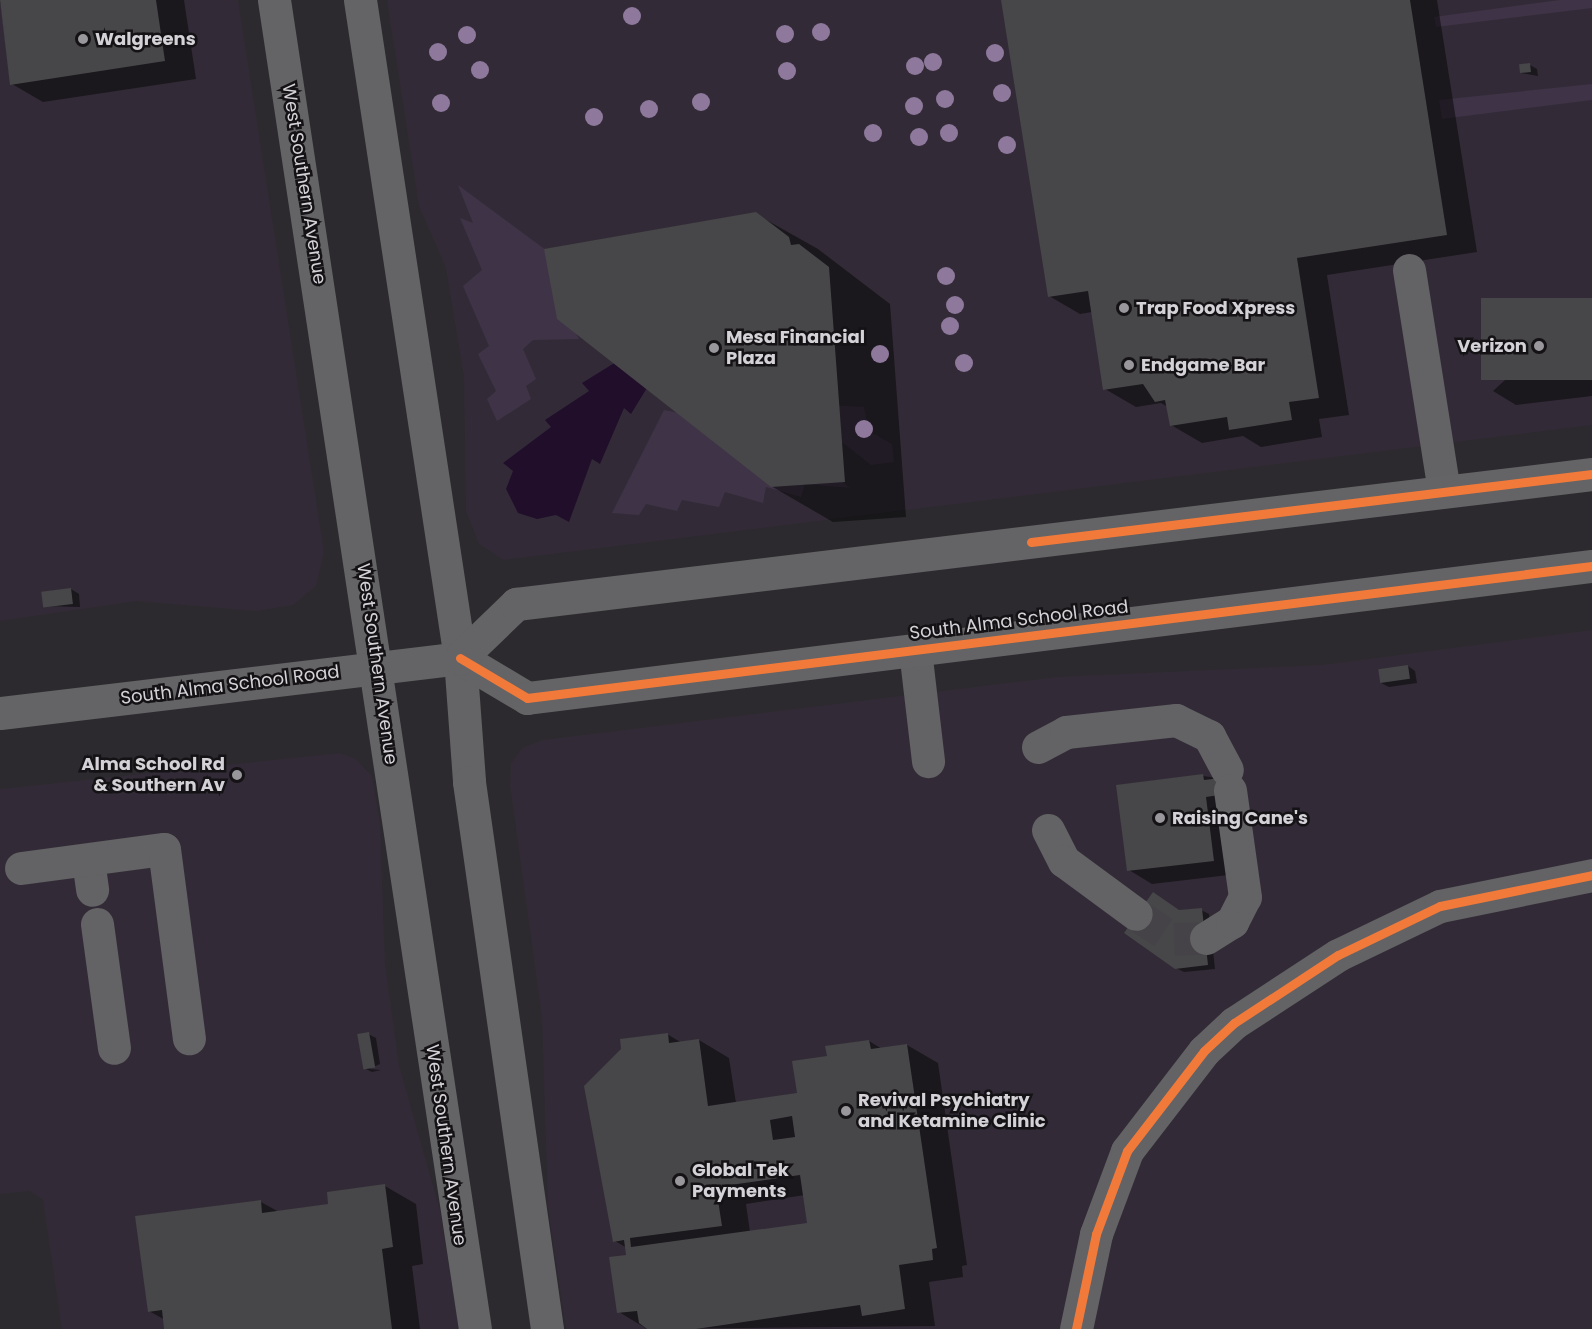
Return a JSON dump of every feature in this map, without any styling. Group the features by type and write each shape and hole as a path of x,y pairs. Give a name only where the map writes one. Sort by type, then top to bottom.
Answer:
{"main road":[{"name":"West Southern Avenue","path":"274,0 377,668 475,1329"},
{"path":"360,0 460,658 469,782 547,1329"},
{"path":"460,658 516,604 1592,474"},
{"name":"South Alma School Road","path":"0,713 460,658 527,698 1592,566"}],"street":[{"path":"1409,270 1444,491"},
{"path":"915,650 928,761"},
{"path":"1038,747 1066,732 1176,720 1209,736 1222,781 1226,860 1245,897 1232,922 1206,938"},
{"path":"1048,831 1064,861 1136,914"},
{"path":"21,868 90,875 164,849 189,1038"},
{"path":"1076,1329 1096,1234 1126,1151 1204,1051 1234,1023 1328,961 1440,906 1592,875"},
{"path":"97,924 114,1048"}],"shaded area":[{"path":"0,0 238,0 324,552 316,586 293,605 257,611 137,601 0,621"},
{"name":"Mesa Financial Plaza","path":"387,0 1592,0 1592,425 503,560 479,544 466,511 464,376 446,268 419,206"},
{"path":"1560,0 1592,0 1592,8 1436,27 1434,17"},
{"path":"1592,84 1592,100 1442,119 1439,100"},
{"path":"458,185 558,259 560,305 579,339 533,340 523,349 536,379 526,386 531,399 497,421 487,399 496,391 478,354 489,346 463,286 482,270 460,218 473,223"},
{"path":"616,362 653,378 631,414 624,408 600,464 592,459 569,522 556,515 537,519 518,513 506,489 513,471 503,463 551,427 545,420 589,391 582,383"},
{"path":"792,403 864,407 869,431 892,444 894,462 871,465"},
{"path":"664,410 703,418 764,417 850,488 805,484 801,497 766,487 763,503 725,492 719,507 682,500 677,511 646,504 639,515 612,513"},
{"path":"1592,630 1592,1329 566,1329 548,1207 542,1017 510,785 511,764 522,748 543,740 1056,677 1322,665"},
{"path":"340,753 356,759 372,776 380,823 385,964 399,1065 440,1211 459,1329 62,1329 43,1200 30,1191 0,1194 0,789"}],"building":[{"name":"Walgreens","path":"0,0 156,0 165,61 10,85"},
{"path":"1001,0 1410,0 1447,235 1297,258 1319,398 1289,402 1292,420 1229,430 1227,417 1170,426 1165,400 1155,402 1143,384 1103,390 1088,291 1048,297"},
{"path":"1530,63 1531,72 1520,73 1519,64"},
{"name":"Mesa Financial Plaza","path":"756,212 789,237 791,245 799,244 829,267 845,482 771,487 557,319 544,249"},
{"name":"Verizon","path":"1481,298 1592,298 1592,380 1481,380"},
{"path":"71,588 73,604 43,608 41,592"},
{"path":"1408,665 1410,679 1380,683 1378,669"},
{"path":"1203,774 1204,780 1238,776 1240,792 1206,797 1214,861 1127,871 1116,785"},
{"path":"1153,892 1179,910 1202,908 1208,965 1175,969 1124,933"},
{"path":"369,1032 375,1067 363,1070 357,1034"},
{"name":"Global Tek Payments","path":"668,1033 669,1043 699,1039 708,1106 797,1093 792,1061 827,1056 825,1046 869,1040 871,1049 907,1044 937,1248 932,1249 933,1260 899,1265 905,1309 862,1316 860,1305 696,1329 647,1329 639,1323 637,1311 617,1313 609,1257 626,1255 624,1240 613,1242 584,1086 621,1049 620,1039","holes":["792,1116 795,1137 773,1140 770,1120","800,1175 807,1223 631,1247 630,1238 722,1226 716,1187"]},
{"path":"385,1184 393,1247 382,1249 392,1329 164,1329 162,1310 148,1312 135,1216 261,1200 262,1213 328,1204 327,1192"}],"tunnel":[{"path":"1136,914 1174,939 1206,938"}],"cycle path":[{"path":"1031,542 1592,474"},
{"path":"460,658 527,698 1592,566"},
{"path":"1076,1329 1096,1234 1127,1151 1204,1051 1234,1023 1338,955 1440,906 1592,875"}],"place":[{"name":"Walgreens","path":"83,39"},
{"name":"Trap Food Xpress","path":"1124,308"},
{"name":"Verizon","path":"1539,346"},
{"name":"Mesa Financial Plaza","path":"714,348"},
{"name":"Endgame Bar","path":"1129,365"},
{"name":"Alma School Rd & Southern Av","path":"237,775"},
{"name":"Raising Cane's","path":"1160,818"},
{"name":"Revival Psychiatry and Ketamine Clinic","path":"846,1111"},
{"name":"Global Tek Payments","path":"680,1181"}]}
